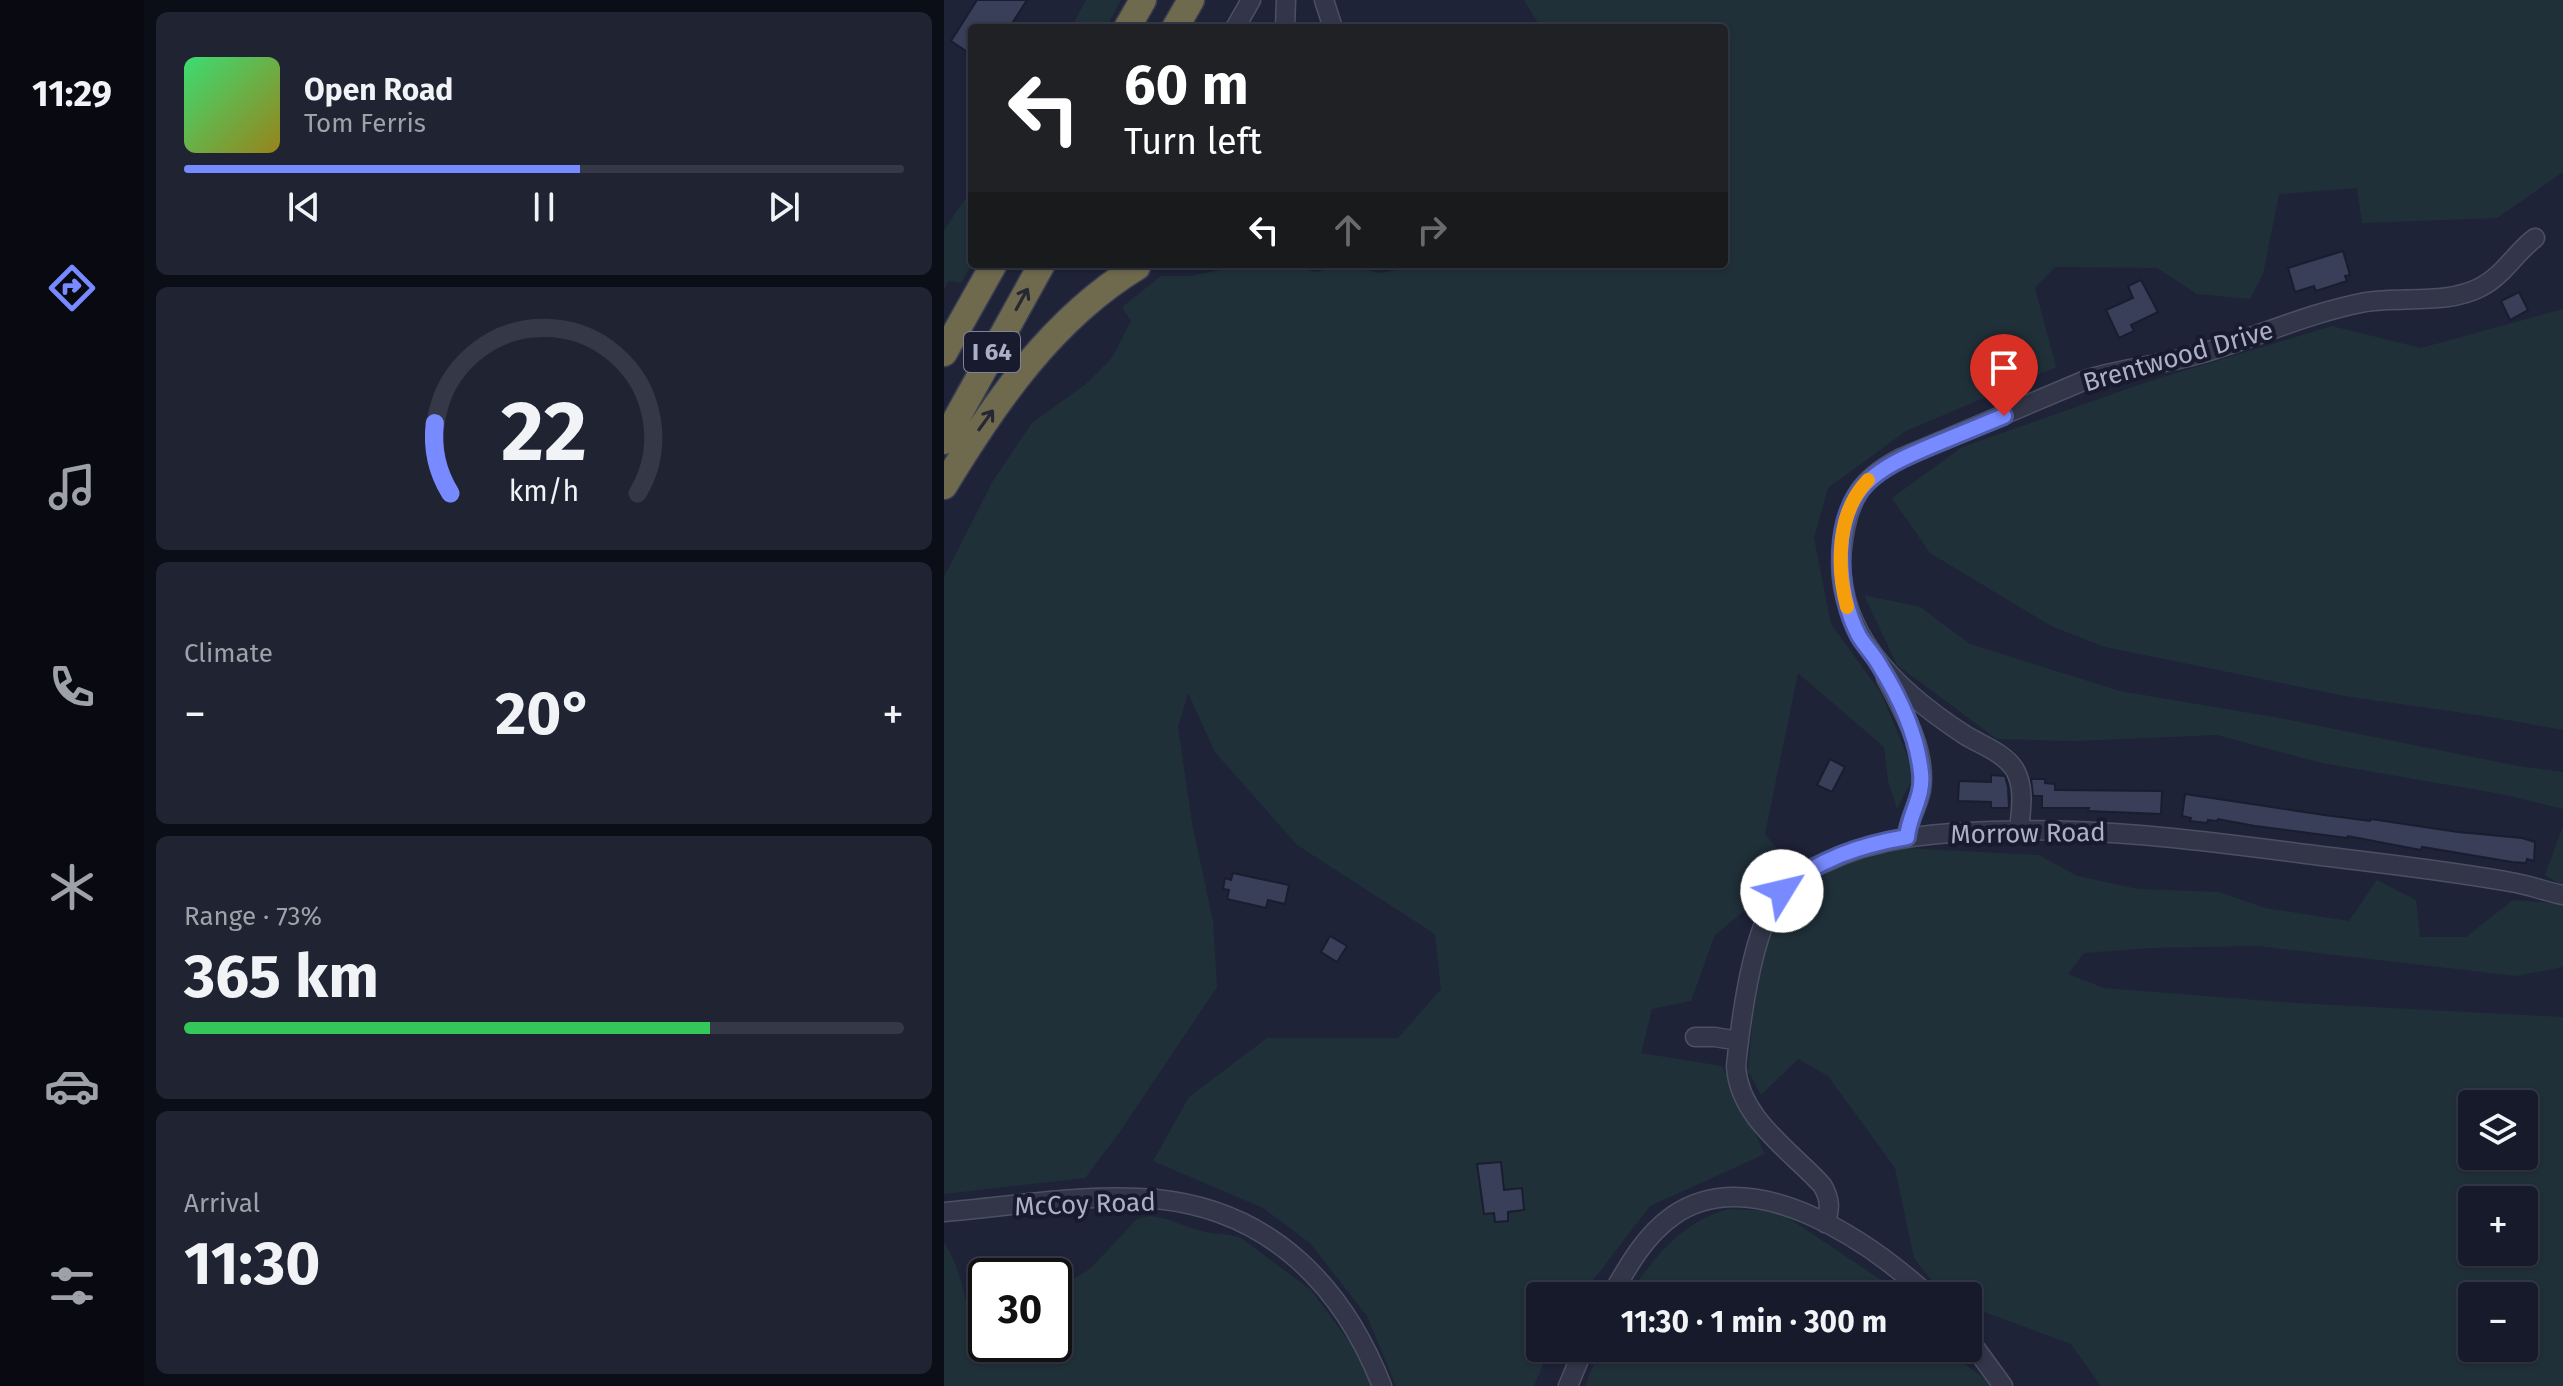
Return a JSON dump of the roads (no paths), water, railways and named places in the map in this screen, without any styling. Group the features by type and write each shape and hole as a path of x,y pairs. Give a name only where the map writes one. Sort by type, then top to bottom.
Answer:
{"highway":[{"path":"1129,24 1143,0"},
{"path":"1177,24 1191,0"},
{"name":"I 64","path":"944,353 992,268"},
{"name":"I 64","path":"944,441 1040,268"},
{"path":"944,486 974,436 1033,357 1088,301 1138,268"}],"street":[{"path":"1237,24 1251,0"},
{"path":"1285,24 1286,0"},
{"path":"1324,0 1330,24"},
{"name":"Brentwood Drive","path":"2019,830 2021,789 2014,768 1943,720 1880,665 1851,617 1843,588 1841,558 1849,510 1862,486 1884,467 2088,379 2120,369 2197,355 2347,306 2469,293 2496,278 2535,238"},
{"path":"1880,665 1910,725 1922,776 1921,791 1907,837"},
{"name":"Morrow Road","path":"1825,1223 1830,1202 1822,1185 1767,1130 1743,1097 1736,1066 1756,942 1772,905 1782,891 1804,873 1840,855 1907,837 2019,830 2119,832 2226,842 2460,874 2563,895"},
{"path":"1695,1037 1739,1041"},
{"path":"1620,1282 1645,1243 1660,1227 1682,1211 1727,1196 1766,1199 1825,1223 1886,1260 1912,1282"},
{"name":"McCoy Road","path":"944,1212 1133,1198 1194,1205 1236,1219 1294,1255 1329,1291 1359,1334 1382,1386"},
{"path":"1982,1357 2003,1386"},
{"path":"1568,1386 1578,1362"}]}
